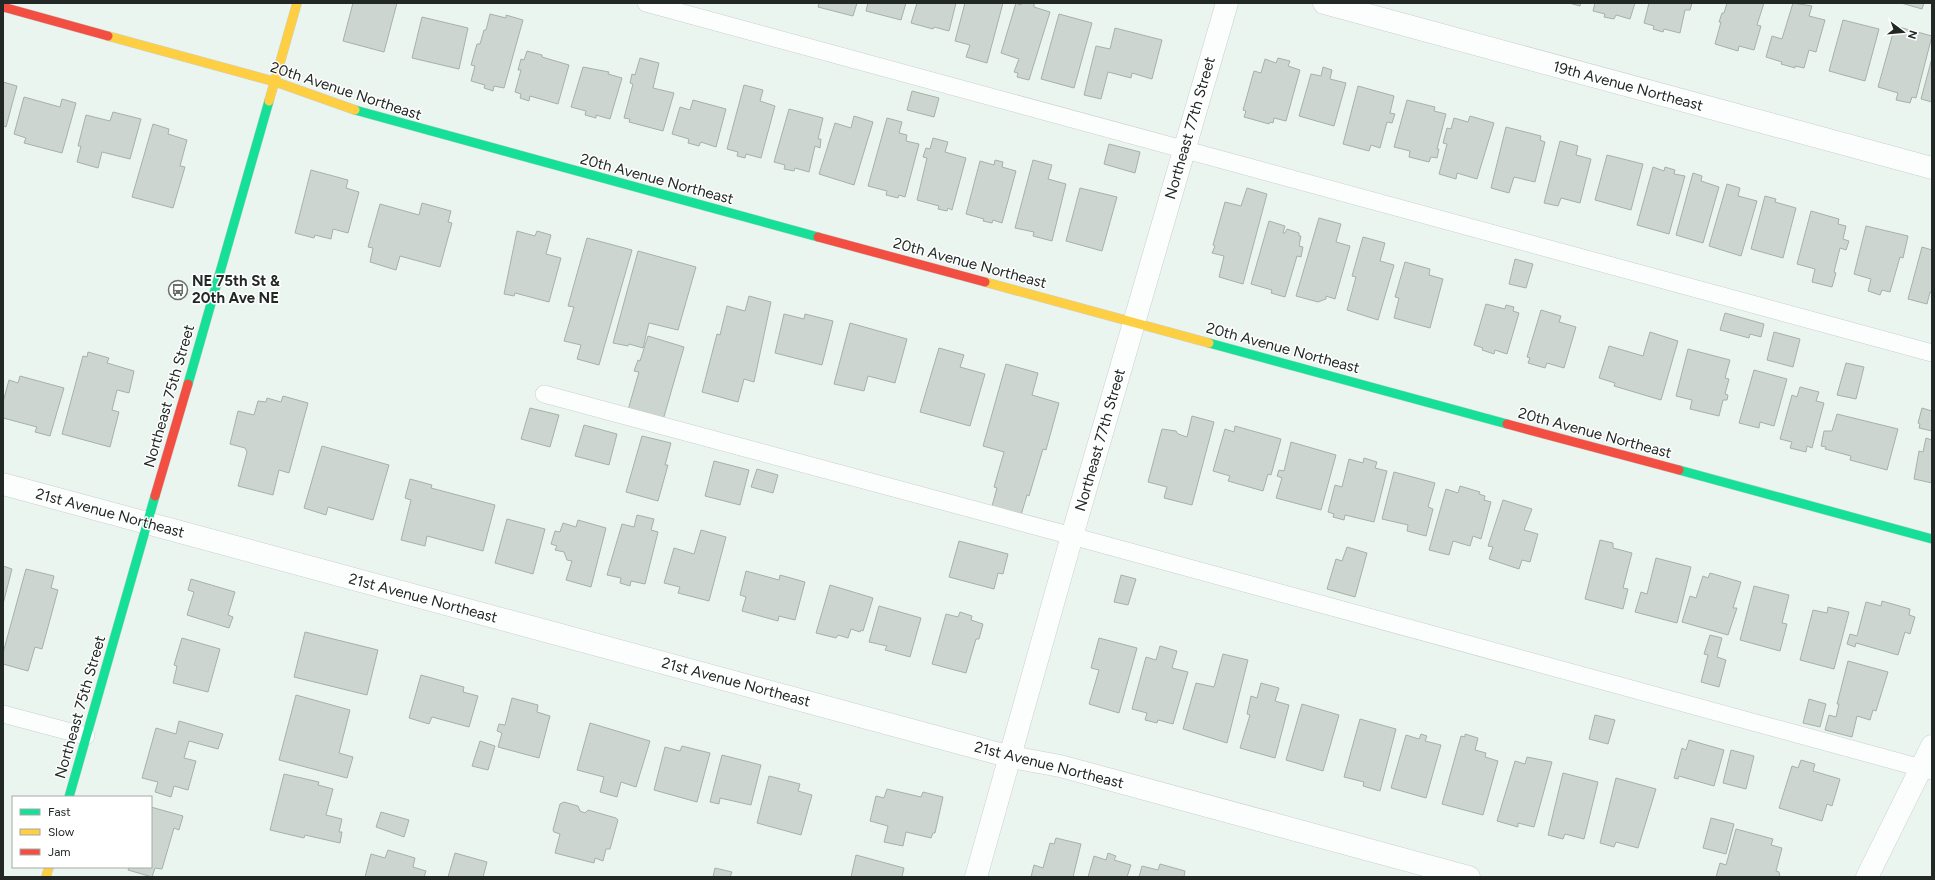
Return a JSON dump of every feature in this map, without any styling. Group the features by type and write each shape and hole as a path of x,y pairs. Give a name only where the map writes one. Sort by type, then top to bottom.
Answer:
{"street":[{"name":"Northeast 75th Street","path":"69,796 147,523 276,82 297,3"},
{"name":"Northeast 77th Street","path":"976,877 1072,536 1227,3"},
{"name":"19th Avenue Northeast","path":"1324,3 1932,168"},
{"name":"20th Avenue Northeast","path":"3,7 276,82 371,116 1932,539"},
{"name":"21st Avenue Northeast","path":"3,484 1011,757 1060,766 1469,877"},
{"path":"1867,877 1926,770 1932,746"}],"lane":[{"path":"646,3 1932,353"},
{"path":"544,394 1072,536 1926,770"},
{"path":"3,714 86,736"}],"building":[{"path":"353,3 397,3 384,52 343,41"},
{"path":"819,3 857,3 853,16 818,7"},
{"path":"868,3 906,3 901,20 866,11"},
{"path":"917,3 956,3 949,31 934,27 933,29 911,23"},
{"path":"965,3 1003,3 987,63 966,57 970,45 955,41"},
{"path":"1016,3 1021,5 1022,3 1031,3 1034,4 1034,7 1050,12 1029,80 1017,77 1018,73 1014,72 1019,59 1001,53"},
{"path":"1569,3 1581,3 1580,6"},
{"path":"1595,3 1635,3 1630,19 1616,15 1614,19 1604,17 1605,14 1593,11"},
{"path":"1649,3 1692,3 1690,10 1685,10 1680,33 1664,29 1663,32 1653,29 1654,26 1644,23"},
{"path":"1727,3 1764,3 1757,25 1761,26 1754,50 1739,46 1738,51 1715,44 1721,22 1719,22"},
{"path":"1793,3 1812,6 1809,16 1825,20 1816,52 1809,50 1804,68 1795,66 1795,68 1781,64 1782,62 1766,57 1772,36 1782,39"},
{"path":"1901,3 1924,3 1922,9"},
{"path":"490,14 506,18 506,15 523,20 504,88 494,86 493,91 484,88 485,85 471,81 475,66 471,65 477,44 480,44 484,30 486,30"},
{"path":"1059,14 1092,23 1074,88 1041,79"},
{"path":"422,17 468,28 459,69 412,58"},
{"path":"1843,20 1879,29 1865,81 1829,71"},
{"path":"1895,26 1932,36 1916,98 1912,97 1910,103 1896,100 1898,93 1878,87"},
{"path":"1115,28 1162,40 1152,79 1132,73 1131,78 1108,72 1101,99 1084,95 1096,46 1110,49"},
{"path":"527,51 569,65 558,104 530,96 529,101 520,98 521,94 515,92 521,70 518,70 521,59 524,60"},
{"path":"640,58 659,63 653,88 674,93 663,131 629,122 630,119 624,118 633,84 630,83 632,74 635,75"},
{"path":"1278,58 1290,61 1288,66 1300,70 1286,121 1274,118 1273,123 1270,122 1269,124 1244,117 1246,111 1243,110 1254,71 1261,73 1265,59 1276,63"},
{"path":"1932,58 1932,102 1921,99"},
{"path":"583,67 609,72 608,74 622,78 610,119 596,115 596,118 585,115 586,111 571,107"},
{"path":"1323,67 1332,70 1330,79 1346,83 1334,126 1299,116 1311,74 1321,76"},
{"path":"3,82 17,86 6,127 3,126"},
{"path":"744,85 763,90 760,101 775,106 761,158 746,154 745,158 737,156 738,152 727,149"},
{"path":"1358,86 1394,96 1390,113 1395,114 1392,123 1387,122 1380,148 1371,145 1369,151 1343,144"},
{"path":"912,91 939,98 934,117 907,110"},
{"path":"24,97 60,107 62,99 76,103 62,153 24,143 26,138 14,134"},
{"path":"693,100 726,109 716,147 701,142 699,146 688,143 689,139 672,134 680,107 690,110"},
{"path":"1407,100 1435,107 1434,111 1446,114 1437,149 1439,149 1437,158 1431,157 1429,162 1409,157 1410,151 1394,147"},
{"path":"789,109 823,118 818,139 821,139 820,148 815,146 809,172 795,168 794,171 784,169 785,165 774,162"},
{"path":"113,112 141,119 130,159 102,152 98,168 77,162 81,146 78,146 86,115 110,121"},
{"path":"854,116 873,122 854,185 819,174 835,123 851,128"},
{"path":"1470,116 1494,123 1477,179 1457,173 1456,179 1439,174 1447,144 1443,143 1447,128 1451,129 1454,118 1468,122"},
{"path":"887,118 902,122 899,133 907,135 906,141 919,144 905,197 899,195 898,198 886,195 887,191 868,186"},
{"path":"153,124 169,129 168,134 187,140 180,166 185,167 173,208 132,197"},
{"path":"1506,127 1541,136 1540,140 1545,142 1535,182 1514,177 1509,193 1491,188"},
{"path":"933,138 948,142 945,152 966,158 952,210 948,208 947,211 938,209 939,206 917,200 927,158 923,157 926,148 930,149"},
{"path":"1560,141 1578,146 1576,155 1591,159 1580,203 1561,198 1558,206 1544,203"},
{"path":"1109,144 1140,152 1135,173 1104,164"},
{"path":"1607,155 1643,164 1631,210 1595,200"},
{"path":"995,160 1003,162 1002,167 1016,171 1002,223 993,220 992,223 983,221 984,219 966,214 980,161 994,165"},
{"path":"1033,160 1052,165 1048,179 1066,184 1052,241 1033,236 1034,232 1015,228"},
{"path":"1653,167 1664,171 1665,167 1675,170 1674,174 1685,176 1669,234 1637,225"},
{"path":"311,170 348,180 346,188 359,192 348,233 333,229 331,239 315,235 314,238 295,233"},
{"path":"1693,173 1702,176 1701,181 1719,187 1703,243 1676,235"},
{"path":"1727,184 1740,188 1738,196 1757,201 1741,256 1709,246"},
{"path":"1080,188 1117,197 1102,251 1066,241"},
{"path":"1247,188 1267,194 1243,284 1219,277 1224,256 1212,253 1225,202 1241,206"},
{"path":"1765,196 1776,199 1775,202 1796,208 1783,258 1751,249"},
{"path":"422,203 451,211 448,222 452,223 440,267 400,256 396,270 370,262 373,248 368,247 380,204 419,215"},
{"path":"1811,211 1839,219 1838,224 1846,226 1843,239 1849,241 1846,250 1840,248 1832,287 1812,282 1815,269 1797,264"},
{"path":"1319,218 1341,224 1336,242 1350,246 1335,299 1326,296 1326,299 1318,302 1296,296"},
{"path":"1269,221 1285,226 1283,233 1285,233 1287,229 1299,233 1299,236 1301,236 1299,246 1303,247 1301,257 1297,256 1285,297 1271,293 1272,290 1251,284"},
{"path":"1866,226 1908,236 1903,258 1900,257 1890,292 1882,290 1880,295 1868,291 1871,279 1854,274"},
{"path":"517,231 535,236 537,231 551,235 546,254 561,258 549,302 515,293 514,296 504,294"},
{"path":"1363,237 1385,243 1380,261 1394,265 1378,320 1347,310 1356,277 1352,276"},
{"path":"587,238 632,250 599,365 577,359 581,345 564,341 574,307 568,306"},
{"path":"1922,247 1932,250 1932,293 1930,292 1927,304 1908,299"},
{"path":"638,251 696,267 678,330 649,323 643,348 629,344 628,346 613,343"},
{"path":"1515,259 1533,264 1526,288 1509,284"},
{"path":"1405,262 1430,269 1429,275 1443,279 1430,328 1394,318 1399,298 1395,297"},
{"path":"749,296 771,302 754,382 744,379 738,402 702,392 717,334 720,335 727,306 745,311"},
{"path":"1486,304 1505,309 1506,305 1514,307 1513,311 1519,313 1507,354 1495,350 1494,354 1482,350 1483,348 1474,345"},
{"path":"1541,310 1561,316 1559,322 1576,327 1564,368 1547,363 1545,368 1528,363 1530,358 1527,357"},
{"path":"1725,313 1764,324 1761,337 1750,334 1749,338 1720,330"},
{"path":"784,314 804,319 805,314 833,321 822,365 775,353"},
{"path":"850,323 907,339 895,383 868,376 864,391 834,384"},
{"path":"1650,332 1678,341 1661,400 1614,386 1615,383 1599,378 1609,346 1643,356"},
{"path":"1774,332 1800,339 1793,367 1767,360"},
{"path":"648,336 684,347 663,420 628,410 639,372 634,371 638,360 640,361"},
{"path":"939,348 964,355 960,367 985,374 970,426 920,412"},
{"path":"1688,349 1730,360 1725,378 1729,379 1725,394 1728,395 1727,400 1723,400 1719,416 1690,409 1692,400 1676,396"},
{"path":"88,352 109,358 107,363 134,371 129,393 117,390 112,410 119,412 110,447 62,434 83,356 87,357"},
{"path":"1846,363 1864,367 1856,399 1837,395"},
{"path":"1006,364 1038,373 1032,395 1059,403 1046,450 1043,449 1029,496 1027,495 1021,515 992,506 997,488 994,487 1004,452 983,446"},
{"path":"1754,370 1787,379 1774,426 1760,422 1759,428 1739,423"},
{"path":"20,376 64,388 50,436 35,432 37,427 3,418 3,402 9,380 18,383"},
{"path":"1800,387 1819,392 1816,401 1824,403 1812,448 1807,446 1806,452 1790,448 1792,442 1780,439 1792,395 1797,397"},
{"path":"283,396 308,403 289,473 279,470 273,495 238,486 247,452 245,448 230,444 238,411 254,415 258,401 266,402 267,398 281,402"},
{"path":"530,408 559,415 550,447 521,439"},
{"path":"1922,408 1932,411 1932,431 1919,428 1920,424 1918,423"},
{"path":"1837,414 1898,429 1887,470 1850,460 1851,456 1825,449 1826,447 1821,446 1824,431 1832,431"},
{"path":"1192,416 1214,422 1192,505 1164,498 1167,487 1148,482 1162,429 1176,431 1178,434 1187,437"},
{"path":"584,425 617,434 609,465 575,456"},
{"path":"1235,426 1281,439 1271,475 1268,474 1263,491 1228,481 1230,476 1213,471 1225,429 1234,432"},
{"path":"642,436 671,443 665,465 668,465 658,501 626,492"},
{"path":"1926,438 1932,440 1932,483 1914,479 1919,451 1923,452"},
{"path":"1291,442 1336,455 1321,510 1276,498 1282,478 1277,476 1279,470 1284,471"},
{"path":"322,446 389,465 373,520 328,507 326,515 304,508"},
{"path":"1364,458 1377,462 1375,468 1387,471 1374,522 1345,515 1344,520 1333,517 1334,514 1328,512 1335,485 1342,487 1349,459 1363,463"},
{"path":"714,461 749,470 740,505 705,496"},
{"path":"757,469 778,475 773,493 751,487"},
{"path":"1394,472 1435,483 1428,507 1433,509 1426,536 1407,531 1408,525 1382,519"},
{"path":"410,479 432,485 431,488 495,505 483,551 427,536 425,546 401,540 411,500 405,498"},
{"path":"1460,486 1480,492 1479,494 1485,496 1484,500 1491,502 1481,539 1473,536 1470,546 1453,541 1449,555 1429,550 1446,489 1458,493"},
{"path":"1503,500 1532,509 1524,530 1538,534 1530,562 1522,560 1519,569 1489,559 1493,547 1488,546"},
{"path":"637,515 654,519 651,530 658,532 645,584 631,581 630,586 620,583 621,578 607,575 622,524 634,527"},
{"path":"507,519 545,529 533,574 495,563"},
{"path":"578,520 606,528 591,587 566,580 572,561 567,560 564,552 555,550 557,546 551,544 555,531 560,532 563,523 576,527"},
{"path":"701,530 726,537 709,601 678,593 680,587 664,583 674,548 694,554"},
{"path":"1600,540 1613,543 1613,548 1632,553 1623,588 1628,589 1623,609 1585,599"},
{"path":"959,541 1008,554 1003,574 998,573 994,589 949,577"},
{"path":"1347,547 1367,553 1355,597 1327,589 1336,559 1342,561"},
{"path":"1656,558 1691,567 1677,623 1635,612 1641,592 1647,594"},
{"path":"3,566 12,569 3,604"},
{"path":"26,569 54,576 51,588 58,590 42,649 35,647 28,671 3,664 3,653"},
{"path":"746,571 779,580 780,575 805,582 795,620 779,616 778,621 742,611 746,597 740,595"},
{"path":"1710,573 1741,582 1733,608 1737,608 1728,635 1682,622 1690,596 1696,598 1703,576 1708,578"},
{"path":"1121,575 1136,579 1128,605 1114,602"},
{"path":"191,579 235,592 228,615 233,617 229,628 187,615 194,592 188,590"},
{"path":"830,585 873,598 863,631 861,630 860,632 851,629 848,638 838,635 836,638 816,633"},
{"path":"1754,586 1789,595 1782,623 1787,624 1780,651 1740,640"},
{"path":"1882,601 1910,609 1909,615 1915,617 1910,634 1905,632 1898,655 1856,643 1855,647 1847,644 1850,634 1857,636 1866,602 1881,606"},
{"path":"879,606 921,618 910,657 885,650 887,646 869,642"},
{"path":"1828,607 1849,612 1834,669 1800,660 1813,610 1827,613"},
{"path":"960,612 972,616 971,620 983,624 979,639 976,639 966,673 932,664 946,614 958,617"},
{"path":"305,632 378,650 367,695 294,677"},
{"path":"1710,635 1722,638 1717,657 1726,660 1719,687 1701,682 1708,655 1704,654"},
{"path":"182,638 220,649 208,692 173,683 177,666 174,665"},
{"path":"1099,638 1137,648 1119,713 1089,704 1099,670 1091,668"},
{"path":"1160,646 1177,651 1172,668 1188,672 1173,724 1158,720 1157,723 1145,720 1147,713 1132,709 1146,657 1156,660"},
{"path":"1223,654 1248,660 1227,743 1183,729 1196,683 1214,687"},
{"path":"1848,661 1888,672 1876,711 1873,710 1870,720 1857,716 1852,737 1825,730 1829,715 1836,717 1839,704 1837,704"},
{"path":"421,675 464,687 463,692 478,696 469,727 432,717 429,724 409,718"},
{"path":"1261,683 1279,688 1275,701 1289,705 1275,758 1240,748 1250,715 1247,714 1251,696 1257,698"},
{"path":"296,695 350,710 339,753 353,757 347,778 279,760"},
{"path":"512,698 538,705 537,712 550,716 539,758 498,747 502,733 497,731 499,724 505,725"},
{"path":"1809,699 1826,704 1820,727 1803,723"},
{"path":"1302,704 1339,715 1323,771 1286,760"},
{"path":"1595,715 1615,720 1608,744 1589,739"},
{"path":"1360,719 1396,729 1380,791 1363,786 1364,782 1344,777"},
{"path":"179,721 223,734 218,749 189,741 184,758 196,761 188,790 174,786 171,797 155,792 158,782 142,778 156,728 176,734"},
{"path":"590,723 650,741 636,787 621,782 617,797 600,792 604,777 577,770"},
{"path":"1421,734 1427,736 1425,741 1441,745 1426,798 1391,788 1406,735 1419,739"},
{"path":"1465,734 1478,738 1475,750 1486,753 1485,757 1498,761 1483,815 1442,804 1461,736 1465,737"},
{"path":"1689,740 1724,750 1714,786 1679,776 1678,779 1674,778 1682,748 1686,750"},
{"path":"480,741 495,746 488,770 472,766"},
{"path":"682,746 710,753 697,802 654,790 665,747 680,751"},
{"path":"1731,750 1754,756 1746,789 1723,783"},
{"path":"722,755 761,765 751,805 720,798 719,804 710,802"},
{"path":"1527,757 1552,762 1534,827 1518,823 1518,827 1497,821 1515,761 1525,764"},
{"path":"1801,760 1815,764 1813,771 1840,779 1832,806 1827,804 1822,821 1779,808 1792,766 1798,768"},
{"path":"1563,773 1598,782 1584,839 1565,834 1563,839 1548,835"},
{"path":"284,774 319,782 318,785 333,789 326,815 342,819 339,832 342,832 340,843 305,835 304,838 270,830"},
{"path":"769,776 800,784 798,791 812,795 801,835 757,823"},
{"path":"1616,778 1656,789 1638,848 1616,842 1614,847 1600,843"},
{"path":"887,789 921,797 923,792 943,797 935,833 933,833 931,838 906,832 903,846 884,842 888,826 870,821 876,796 884,798"},
{"path":"564,802 578,806 580,811 585,813 588,810 616,818 618,820 610,849 606,849 603,861 595,858 594,863 555,853 560,834 554,832 553,830 560,804"},
{"path":"152,807 183,816 179,830 174,828 162,869 155,868 152,877 128,870 129,868 152,868"},
{"path":"381,812 409,820 404,837 376,827"},
{"path":"1711,818 1734,824 1726,854 1703,848"},
{"path":"1736,829 1773,839 1771,845 1782,848 1776,871 1779,872 1780,877 1716,877 1720,863 1726,865"},
{"path":"1056,838 1081,844 1073,877 1031,877 1034,865 1043,868 1050,843 1054,844"},
{"path":"388,850 415,858 413,867 426,871 424,877 365,877 371,854 385,858"},
{"path":"455,853 487,862 483,877 448,877"},
{"path":"1108,853 1116,856 1114,860 1131,865 1127,877 1088,877 1094,856 1106,860"},
{"path":"856,855 904,868 902,877 851,877"},
{"path":"1160,864 1185,871 1184,877 1139,877 1142,866 1158,870"},
{"path":"715,868 732,872 730,877 713,877"}],"traffic: fast":[{"path":"188,384 269,101"},
{"path":"355,110 818,237"},
{"path":"1209,343 1507,424"},
{"path":"1679,470 1932,539"},
{"path":"69,796 155,496"}],"traffic: slow":[{"path":"269,101 297,3"},
{"path":"108,36 276,82 355,110"},
{"path":"985,282 1209,343"},
{"path":"46,877 49,868"}],"traffic: jam":[{"path":"3,7 108,36"},
{"path":"818,237 985,282"},
{"path":"155,496 188,384"},
{"path":"1507,424 1679,470"}],"place":[{"name":"NE 75th St & 20th Ave NE","path":"178,290"}]}
